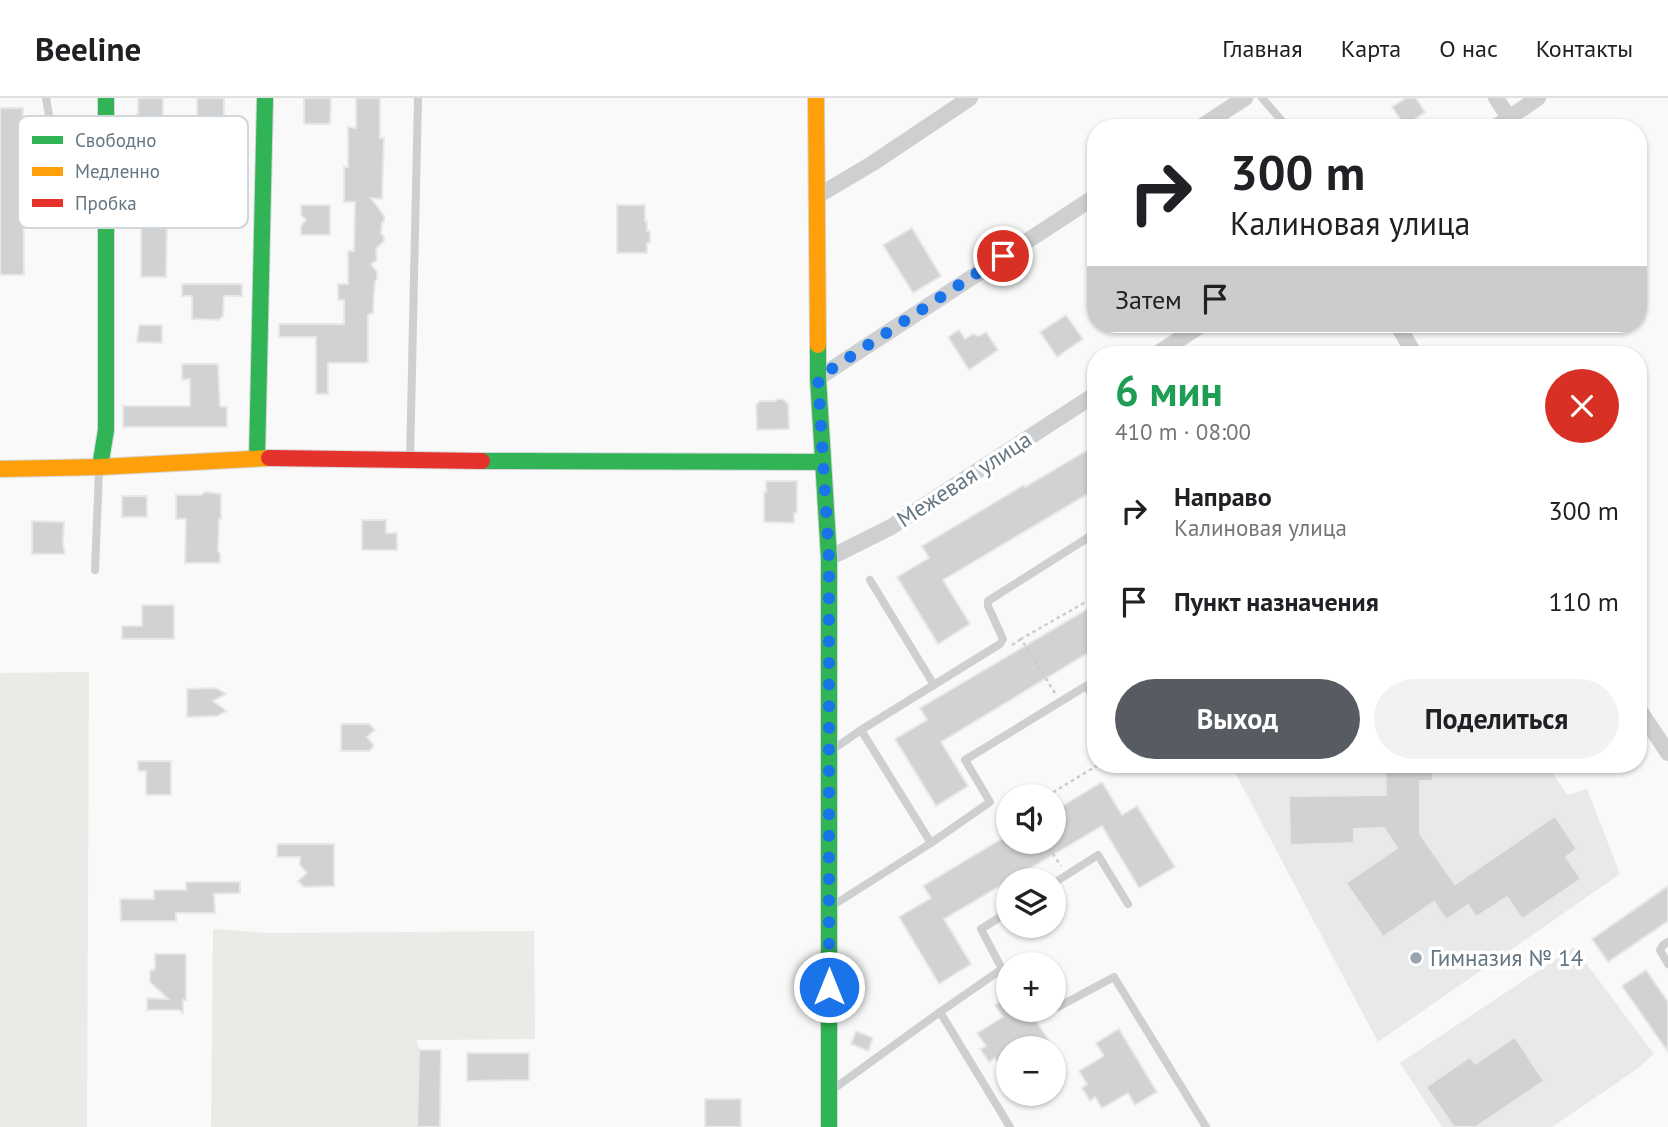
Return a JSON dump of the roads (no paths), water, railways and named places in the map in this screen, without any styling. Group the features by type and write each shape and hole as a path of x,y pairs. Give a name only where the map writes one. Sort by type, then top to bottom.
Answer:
{"street":[{"path":"106,98 106,116"},
{"path":"257,458 265,98"},
{"path":"816,98 818,378 829,558 829,1127"},
{"path":"817,197 970,98"},
{"path":"1213,119 1245,98"},
{"path":"1496,98 1509,118 1538,98"},
{"path":"818,378 1087,202"},
{"path":"100,467 106,430 106,228"},
{"path":"1169,346 1189,333"},
{"name":"Межевая улица","path":"829,558 891,527 1087,400"},
{"path":"0,469 100,467 257,458 823,462"},
{"path":"1647,722 1668,753"}],"lane":[{"path":"46,98 49,116"},
{"path":"410,460 418,98"},
{"path":"1262,98 1280,119"},
{"path":"95,570 100,467"},
{"path":"829,752 1002,642 987,604 990,599 1087,538"},
{"path":"870,580 934,685"},
{"path":"829,908 990,802 965,760 1087,688"},
{"path":"861,730 931,843"},
{"path":"1066,876 1098,855 1128,905"},
{"path":"996,920 981,929 996,953"},
{"path":"1668,942 1660,950 1668,964"},
{"path":"829,1092 996,974"},
{"path":"1066,1003 1114,977 1206,1127"},
{"path":"940,1012 1010,1127"}],"place":[{"name":"Гимназия № 14","path":"1416,958"}]}
